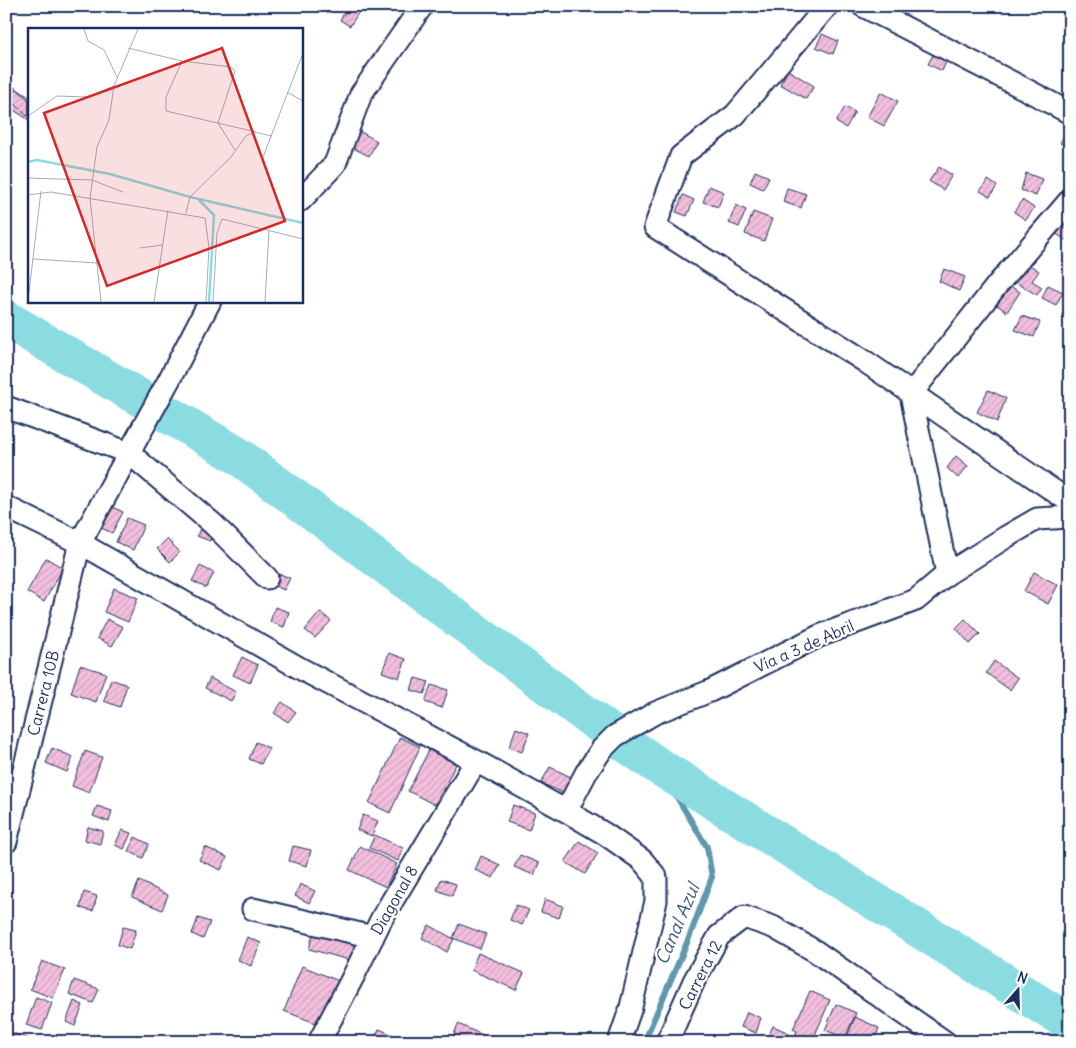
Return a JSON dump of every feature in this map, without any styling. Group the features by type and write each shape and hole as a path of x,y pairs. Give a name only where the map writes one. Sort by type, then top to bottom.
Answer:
{"street":[{"path":"302,199 334,164 361,94 422,6"},
{"path":"827,6 735,115 681,156 654,227 866,362 1070,502"},
{"path":"863,6 1070,113"},
{"path":"947,574 911,394 998,284 1070,200"},
{"name":"Carrera 10B","path":"6,842 80,543 209,302"},
{"path":"6,407 128,453 213,524 267,578"},
{"path":"6,507 80,543 303,670 476,761 605,834 642,860 656,877 656,901 631,1007 619,1042"},
{"name":"Vía a 3 de Abril","path":"566,811 596,757 615,736 655,713 710,691 819,636 916,600 947,574 1037,519 1070,517"},
{"name":"Diagonal 8","path":"319,1042 382,918 476,761"},
{"path":"253,909 373,937"},
{"name":"Carrera 12","path":"667,1042 694,981 719,936 744,917 773,927 815,951 945,1042"}],"building":[{"path":"348,6 354,6 360,10 350,26 340,20"},
{"path":"822,34 838,41 833,54 816,47"},
{"path":"933,55 947,60 942,71 928,64"},
{"path":"788,70 814,86 806,99 780,84"},
{"path":"14,87 28,96 28,119 6,105 6,100"},
{"path":"17,89 28,99 28,115 27,116 8,97"},
{"path":"881,92 898,101 884,126 867,117"},
{"path":"845,107 855,112 846,128 836,122"},
{"path":"1070,127 1070,148 1060,143"},
{"path":"359,131 377,141 369,156 351,147"},
{"path":"939,167 952,175 943,190 929,181"},
{"path":"755,171 769,177 763,189 750,183"},
{"path":"1026,173 1042,179 1036,196 1021,190"},
{"path":"988,180 997,186 990,197 980,191"},
{"path":"709,186 724,192 718,207 703,202"},
{"path":"787,188 806,194 801,208 783,202"},
{"path":"683,195 694,200 687,216 676,212"},
{"path":"1022,200 1034,208 1026,220 1014,212"},
{"path":"736,205 746,210 739,227 729,223"},
{"path":"753,212 772,219 764,241 745,234"},
{"path":"1065,219 1070,223 1070,243 1055,233"},
{"path":"1027,263 1039,271 1032,281 1042,287 1037,295 1015,282"},
{"path":"944,269 965,277 959,291 939,281"},
{"path":"1048,285 1063,292 1056,305 1042,298"},
{"path":"1010,286 1020,292 1007,312 997,305"},
{"path":"1022,316 1040,322 1034,337 1015,330"},
{"path":"988,390 1006,398 997,422 977,412"},
{"path":"956,456 968,466 958,478 947,468"},
{"path":"108,505 123,512 112,533 97,526"},
{"path":"127,518 144,525 133,550 116,542"},
{"path":"202,523 215,527 210,541 197,536"},
{"path":"167,539 180,552 170,562 157,549"},
{"path":"46,558 63,568 44,602 27,592"},
{"path":"200,566 214,573 206,588 192,581"},
{"path":"1034,572 1058,585 1048,604 1024,591"},
{"path":"280,574 290,578 284,590 275,586"},
{"path":"114,588 138,598 128,622 104,612"},
{"path":"275,607 289,612 284,627 270,622"},
{"path":"320,612 331,621 315,638 305,630"},
{"path":"107,619 123,627 112,646 97,638"},
{"path":"965,619 980,634 970,644 956,628"},
{"path":"389,653 406,659 399,678 382,672"},
{"path":"242,657 258,665 250,683 233,675"},
{"path":"994,661 1018,678 1010,690 986,673"},
{"path":"80,665 106,673 96,702 71,693"},
{"path":"210,678 236,692 231,701 205,688"},
{"path":"415,678 429,682 424,694 411,690"},
{"path":"111,679 127,685 120,707 104,701"},
{"path":"431,685 448,690 442,708 425,702"},
{"path":"282,702 296,712 288,722 274,713"},
{"path":"516,728 529,733 522,752 509,747"},
{"path":"400,737 420,747 390,813 369,803"},
{"path":"256,742 269,748 261,764 249,759"},
{"path":"52,748 73,757 67,772 46,763"},
{"path":"429,750 456,764 435,805 408,791"},
{"path":"85,751 102,757 89,793 72,786"},
{"path":"550,767 571,777 563,793 541,783"},
{"path":"513,805 535,813 529,830 507,822"},
{"path":"97,806 112,811 109,822 93,816"},
{"path":"363,815 378,821 372,836 357,830"},
{"path":"88,827 103,831 100,844 85,840"},
{"path":"122,830 131,833 124,849 115,845"},
{"path":"375,835 403,848 398,861 369,848"},
{"path":"135,837 149,844 143,858 128,851"},
{"path":"579,841 598,853 585,874 565,862"},
{"path":"293,846 311,850 307,866 289,861"},
{"path":"360,846 397,864 386,887 349,870"},
{"path":"205,847 227,857 221,870 199,860"},
{"path":"520,855 539,863 534,875 514,867"},
{"path":"481,856 500,865 493,878 475,870"},
{"path":"441,879 456,884 452,896 437,890"},
{"path":"139,881 168,895 162,910 132,897"},
{"path":"300,884 315,891 309,903 295,896"},
{"path":"84,892 97,896 93,911 80,908"},
{"path":"545,899 563,906 559,918 541,912"},
{"path":"516,905 529,910 522,925 510,920"},
{"path":"198,918 210,922 203,939 192,934"},
{"path":"459,924 486,934 480,949 453,938"},
{"path":"429,925 454,939 447,952 422,938"},
{"path":"123,927 136,930 130,949 118,945"},
{"path":"314,930 358,942 353,961 309,949"},
{"path":"247,937 261,943 251,966 238,960"},
{"path":"478,953 524,973 516,990 471,970"},
{"path":"42,961 65,970 53,998 30,989"},
{"path":"302,966 339,981 321,1025 284,1011"},
{"path":"74,980 99,989 93,1003 69,994"},
{"path":"810,991 830,1000 812,1042 792,1042 797,1031 793,1029"},
{"path":"36,997 52,1003 42,1030 26,1025"},
{"path":"74,1001 83,1005 75,1026 66,1022"},
{"path":"836,1004 856,1013 845,1038 825,1030"},
{"path":"747,1012 761,1018 756,1033 741,1027"},
{"path":"855,1017 879,1028 874,1042 845,1042"},
{"path":"458,1024 483,1035 480,1042 451,1042"},
{"path":"773,1026 789,1033 785,1042 766,1042"},
{"path":"379,1029 406,1040 405,1042 373,1042"},
{"path":"6,1031 39,1042 6,1042"}],"waterway":[{"path":"6,319 237,455 658,766 1070,1023"},
{"name":"Canal Azul","path":"644,1042 689,938 712,877 707,847 658,766"}]}
